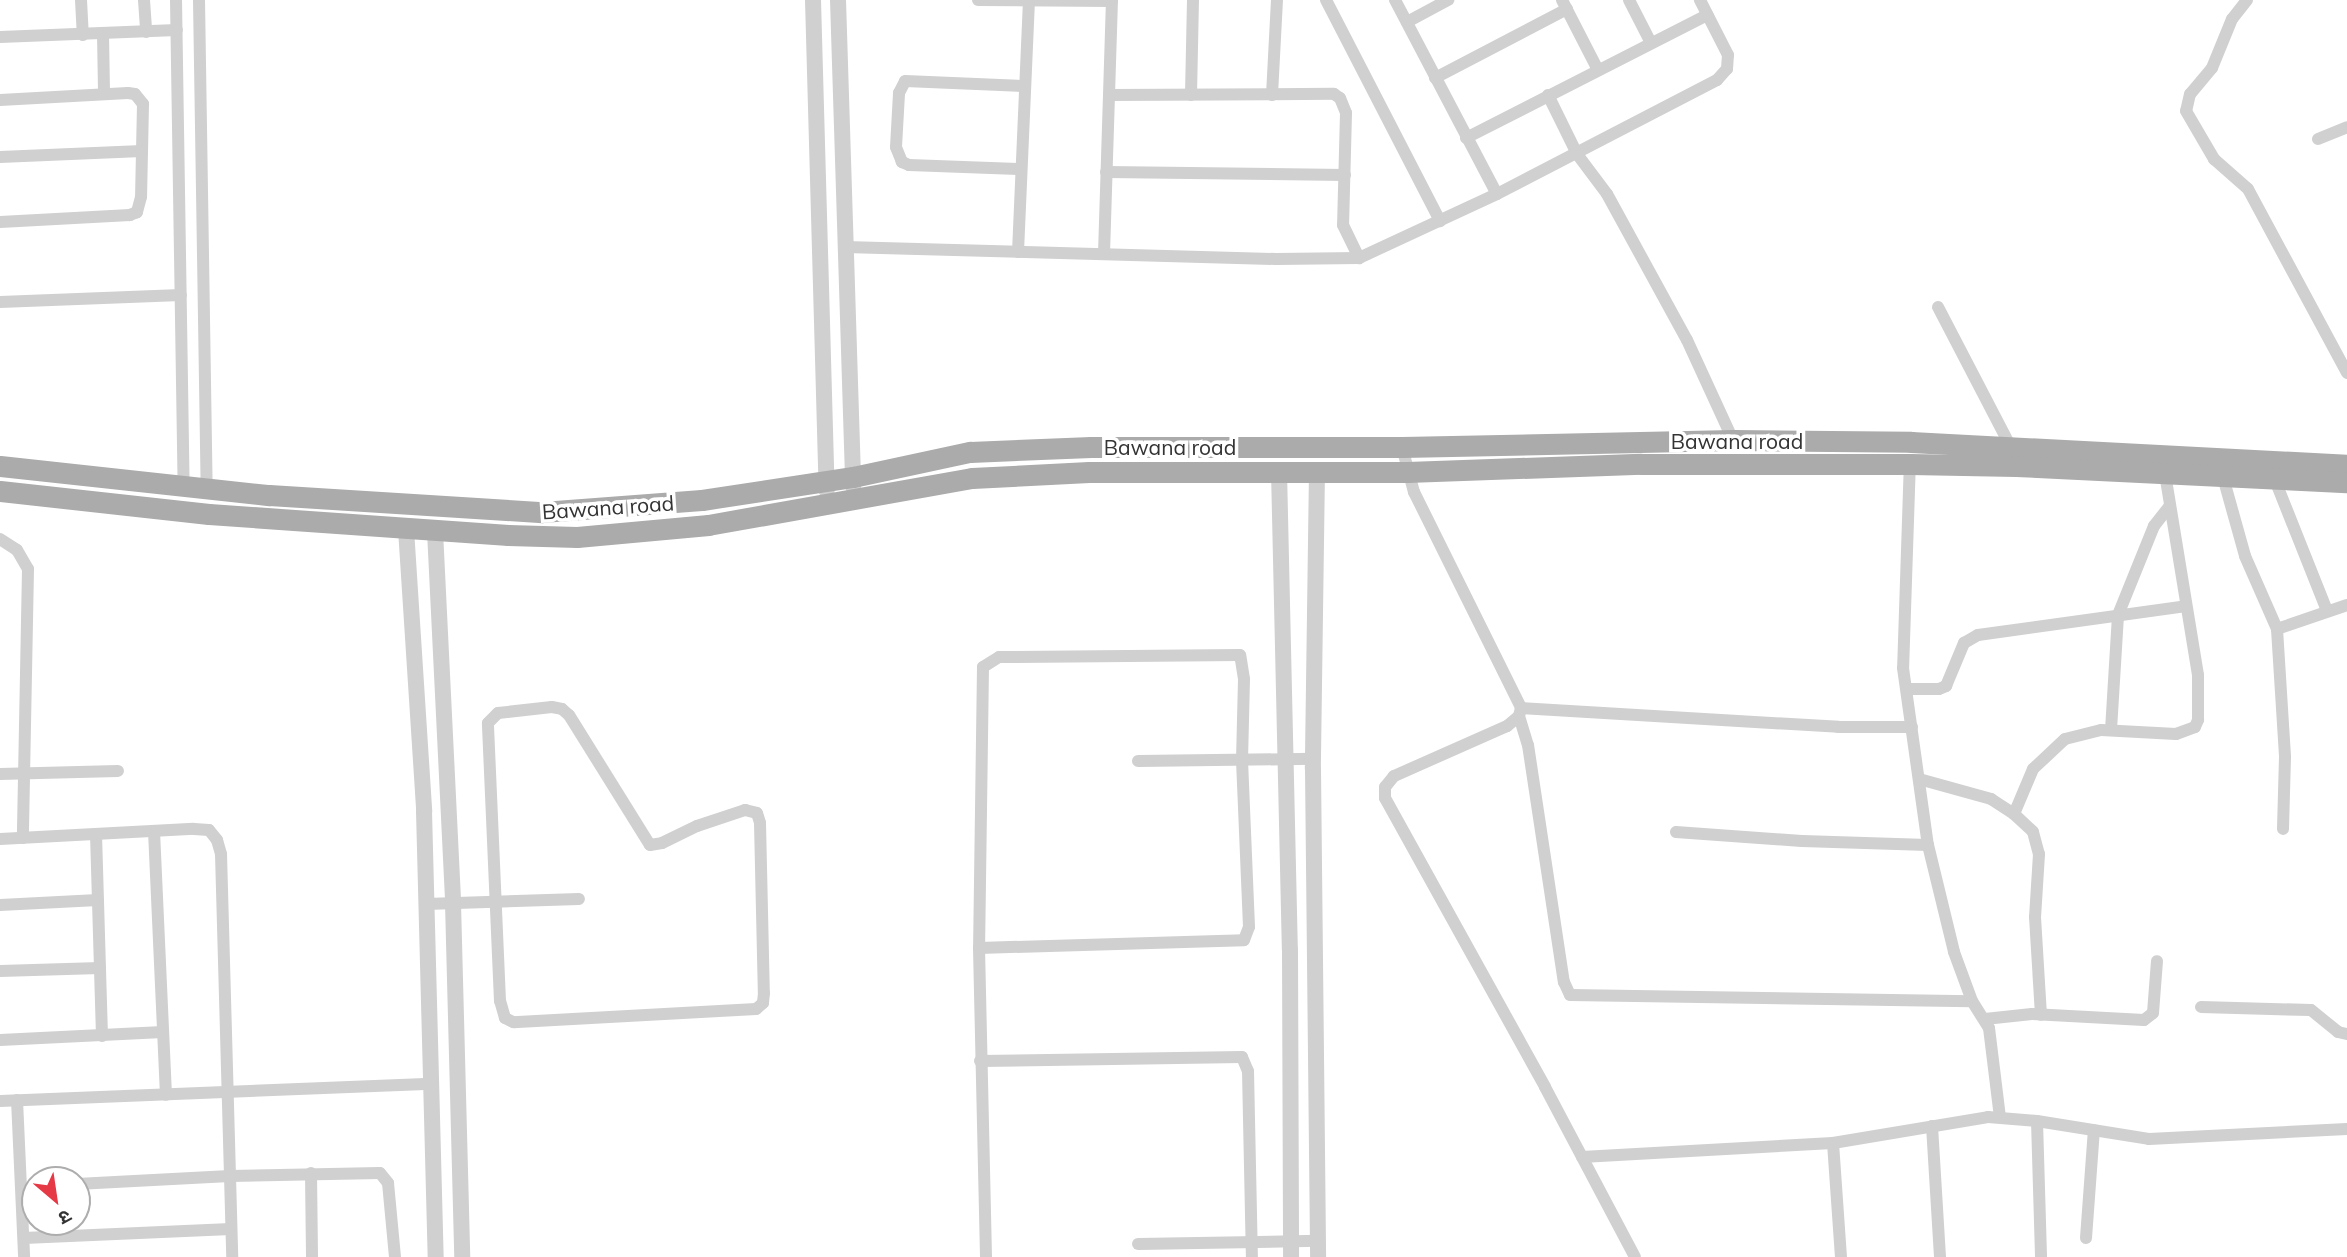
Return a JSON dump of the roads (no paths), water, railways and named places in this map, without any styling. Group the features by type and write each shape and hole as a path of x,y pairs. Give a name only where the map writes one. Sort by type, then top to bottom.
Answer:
{"main road":[{"name":"Bawana road","path":"0,467 184,488 542,512 702,500 853,477 970,452 1091,447 1402,447 1733,440 1911,442 2347,465"},
{"name":"Bawana road","path":"0,491 209,514 435,531 585,537 708,525 985,477 1089,472 1406,472 1642,464 1910,464 2347,482"}],"street":[{"path":"81,0 83,35"},
{"path":"144,0 146,32"},
{"path":"176,0 184,488"},
{"path":"198,0 207,488"},
{"path":"813,0 827,504"},
{"path":"838,0 853,500"},
{"path":"978,0 1112,0 1104,254"},
{"path":"1191,95 1193,0"},
{"path":"1272,95 1277,0"},
{"path":"1326,0 1440,221"},
{"path":"1395,0 1497,194"},
{"path":"1407,22 1448,0"},
{"path":"1629,0 1651,43"},
{"path":"845,247 1359,258 1497,194 1717,80 1729,63 1700,0"},
{"path":"2247,0 2232,19 2212,68 2190,94 2186,111 2214,159 2248,189 2347,373"},
{"path":"1018,252 1028,1"},
{"path":"1435,78 1564,5 1598,70"},
{"path":"1466,138 1707,15"},
{"path":"0,37 177,30"},
{"path":"103,34 104,94"},
{"path":"1021,169 909,165 902,162 896,147 899,93 905,81 1023,86"},
{"path":"0,100 128,93 140,98 143,104 141,206 137,212 130,215 0,222"},
{"path":"1109,95 1334,94 1340,98 1346,113 1343,225 1359,258"},
{"path":"1548,95 1577,154 1607,194 1672,312 1733,440"},
{"path":"2318,139 2347,127"},
{"path":"0,157 142,151"},
{"path":"1106,172 1345,175"},
{"path":"0,302 181,295"},
{"path":"1938,307 2011,447"},
{"path":"1911,442 1902,655 1928,845 1951,942 1972,1001 1985,1019 1991,1038 2000,1117"},
{"path":"1402,447 1406,472 1519,699 1564,982 1570,995 1972,1001"},
{"path":"1138,1244 1252,1242 1291,1249 1318,1249 1313,759 1317,470"},
{"path":"1279,471 1290,950 1291,1249"},
{"path":"2014,814 2033,769 2058,743 2077,735 2110,730 2176,734 2195,727 2198,719 2198,676 2165,474"},
{"path":"2223,477 2245,556 2277,629 2285,766 2283,829"},
{"path":"2275,480 2327,611"},
{"path":"2110,730 2118,615 2154,526 2169,507"},
{"path":"406,529 426,904 436,1257"},
{"path":"435,531 453,903 462,1257"},
{"path":"0,539 17,550 28,569 23,838"},
{"path":"2277,629 2347,605"},
{"path":"1907,688 1939,689 1946,686 1960,649 1969,637 2186,606"},
{"path":"979,948 1244,940 1248,927 1242,761 1243,661 1235,652 999,657 988,661 981,675 979,948 986,1257"},
{"path":"562,709 569,715 650,845 662,844 697,826 745,810 757,813 760,823 763,1003 756,1009 742,1011 513,1022 505,1018 500,1001 497,902 488,723 498,713 562,709"},
{"path":"1635,1257 1385,798 1385,787 1394,776 1507,726 1520,712 1838,727 1912,727"},
{"path":"1138,761 1313,759"},
{"path":"0,774 118,771"},
{"path":"1919,779 1991,799 2014,814 2033,832 2039,845 2035,917 2041,1015"},
{"path":"0,839 209,830 217,839 221,854 232,1257"},
{"path":"154,831 166,1095"},
{"path":"1676,832 1802,841 1928,845"},
{"path":"96,834 102,1036"},
{"path":"426,904 579,899"},
{"path":"0,905 98,900"},
{"path":"1985,1019 2041,1015 2149,1018 2154,1008 2157,961"},
{"path":"0,971 100,968"},
{"path":"2201,1007 2311,1010 2338,1032 2347,1034"},
{"path":"0,1040 163,1032"},
{"path":"980,1061 1242,1057 1248,1071 1252,1257"},
{"path":"0,1101 432,1084"},
{"path":"17,1100 26,1166"},
{"path":"1582,1157 1833,1143 2000,1117 2149,1139 2347,1129"},
{"path":"2037,1121 2041,1257"},
{"path":"1932,1126 1940,1257"},
{"path":"2086,1238 2094,1130"},
{"path":"1833,1143 1841,1257"},
{"path":"91,1183 371,1172 385,1177 388,1183 395,1257"},
{"path":"311,1173 312,1257"},
{"path":"24,1257 24,1238 231,1229"}]}
